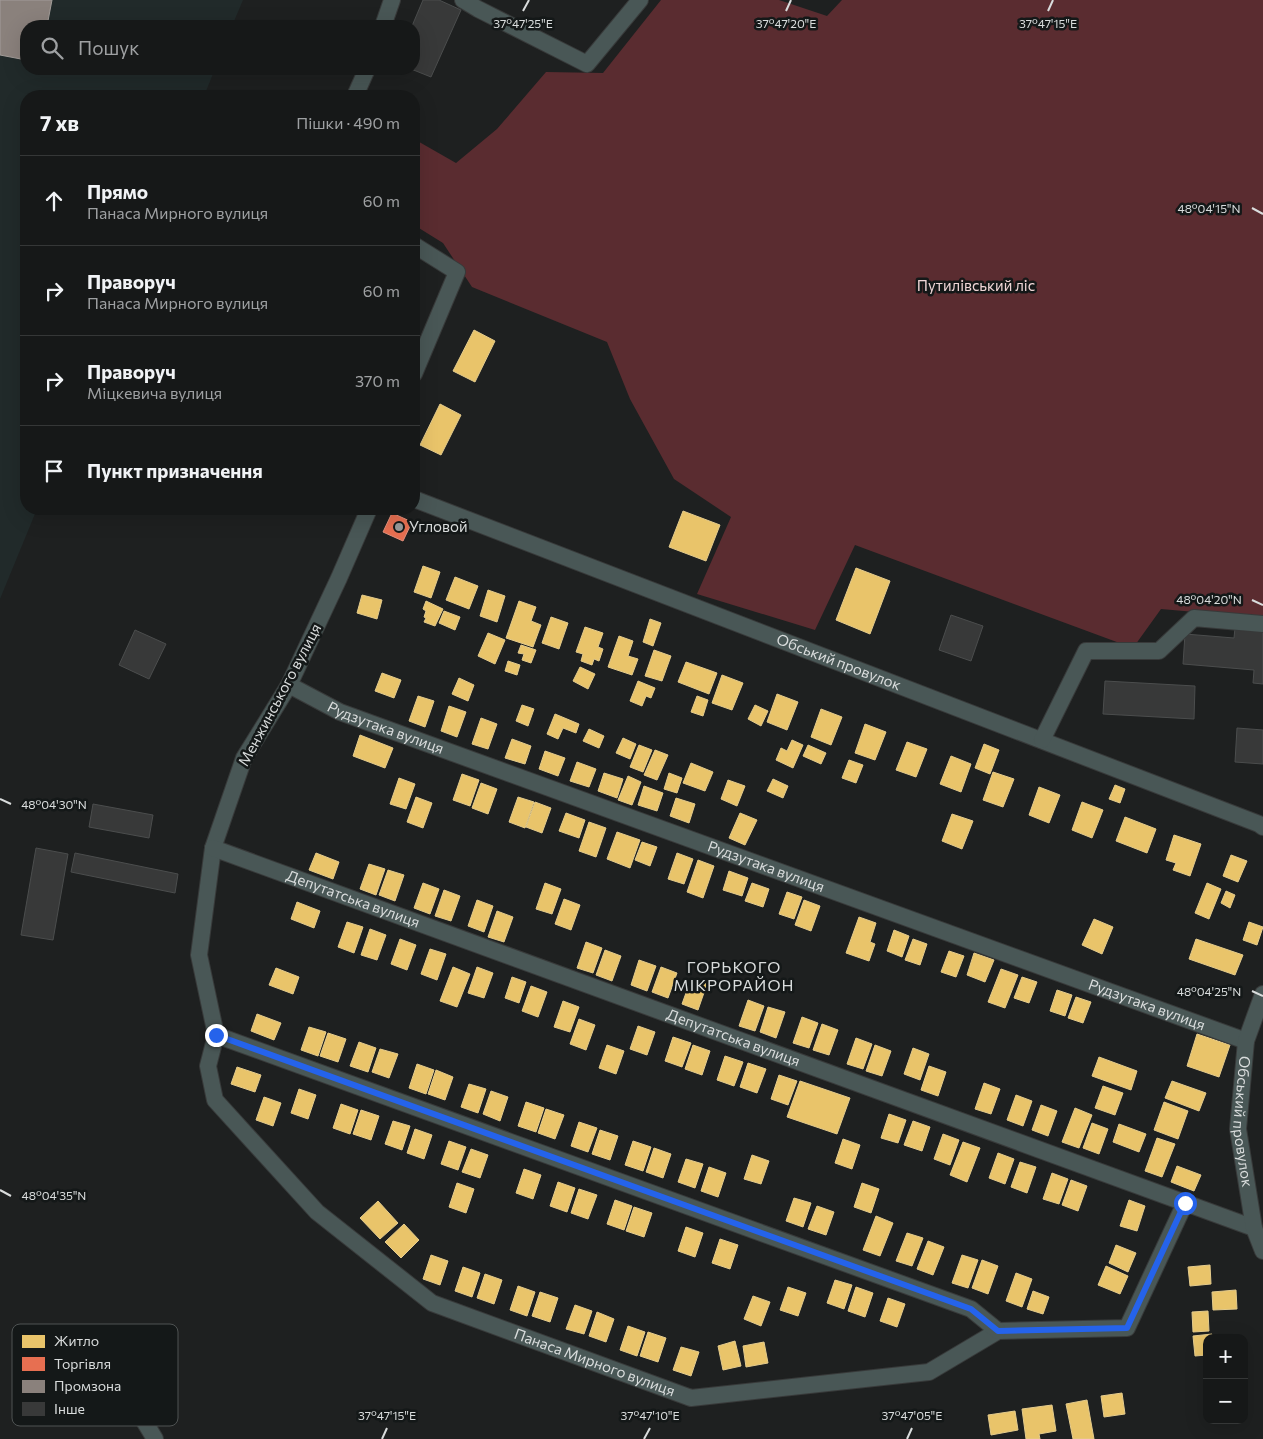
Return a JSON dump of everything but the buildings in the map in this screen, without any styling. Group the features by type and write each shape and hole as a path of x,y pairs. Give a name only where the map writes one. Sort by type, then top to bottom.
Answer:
{"street":[{"path":"385,20 392,0"},
{"path":"463,0 480,4 587,64 640,0"},
{"path":"357,90 364,75"},
{"path":"420,249 457,272 420,360"},
{"name":"Обський провулок","path":"420,501 1042,740 1263,827"},
{"name":"Менжинського вулиця","path":"216,1035 199,955 213,848 244,758 289,685 366,515"},
{"path":"1042,740 1086,651 1159,650 1194,618 1263,624"},
{"name":"Рудзутака вулиця","path":"289,685 340,712 1246,1042"},
{"name":"Депутатська вулиця","path":"213,848 1254,1228"},
{"name":"Обський провулок","path":"1263,994 1246,1042 1238,1129 1254,1228 1263,1251"},
{"path":"216,1035 971,1309 998,1331"},
{"name":"Панаса Мирного вулиця","path":"216,1035 208,1066 216,1100 317,1212 432,1303 691,1398 929,1372 998,1331 1127,1328 1185,1203"},
{"path":"147,1426 155,1439"}],"shaded area":[{"path":"0,0 243,0 235,20 20,20 20,75 213,75 206,90 20,90 20,515 35,515 0,599"}],"green space":[{"name":"Путилівський ліс","path":"661,0 779,0 827,16 842,0 1263,0 1263,618 1161,609 1133,648 855,545 815,630 697,594 731,517 674,479 630,399 607,342 472,287 443,243 420,229 420,142 456,163 497,129 546,72 603,73"}],"place":[{"name":"Угловой","path":"399,527"}],"district":[{"name":"ГОРЬКОГО МІКРОРАЙОН","path":"734,976"}],"route":[{"path":"216,1035 971,1309 998,1331 1127,1328 1185,1203"}]}
